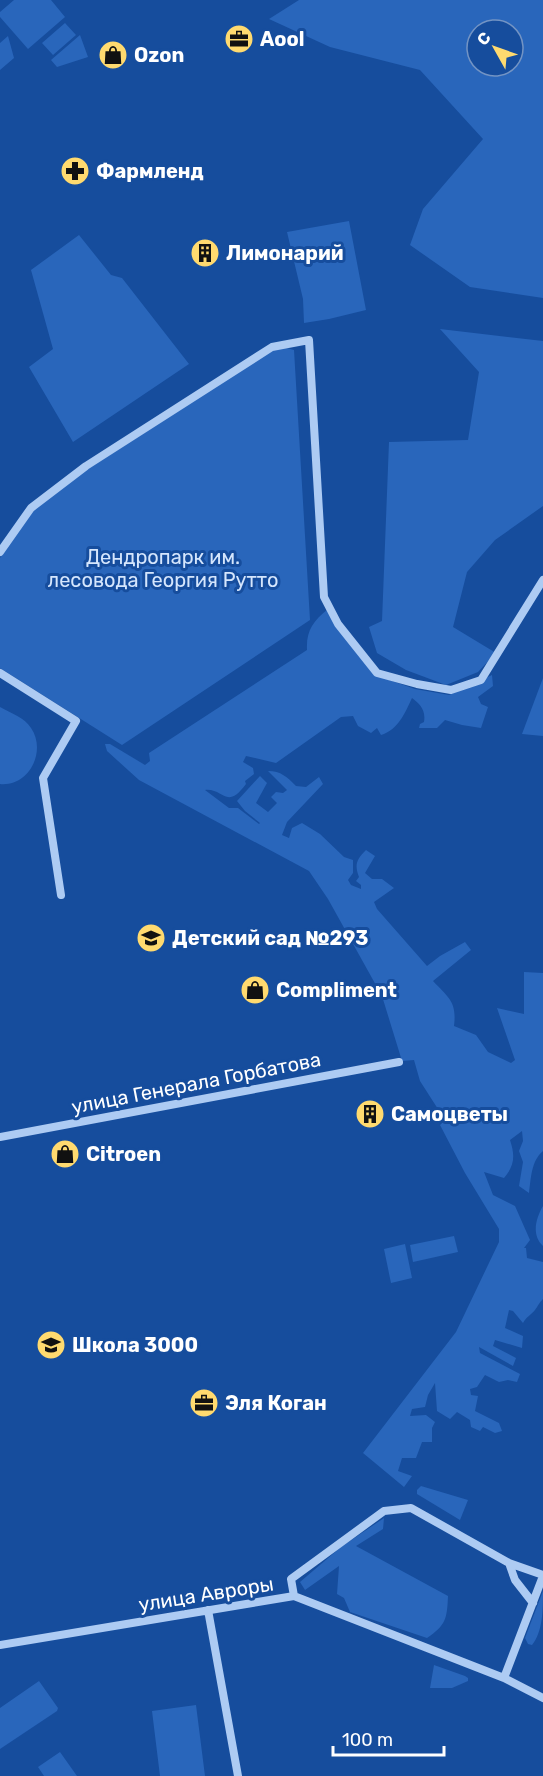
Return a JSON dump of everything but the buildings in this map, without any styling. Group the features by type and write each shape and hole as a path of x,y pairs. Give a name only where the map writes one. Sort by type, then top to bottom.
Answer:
{"street":[{"path":"0,552 31,508 86,466 272,347 309,340 324,597 338,624 377,673 451,690 481,680 543,580"},
{"path":"0,673 76,721 43,778 61,895"},
{"name":"улица Генерала Горбатова","path":"0,1137 399,1062"},
{"path":"294,1596 291,1579 384,1511 411,1508 509,1563 543,1576 504,1678"},
{"path":"509,1563 515,1580 533,1603"},
{"name":"улица Авроры","path":"2,1646 294,1596 504,1678 543,1698"},
{"path":"208,1610 238,1776"}],"green space":[{"path":"14,0 51,0 65,17 28,49 0,17 0,12"},
{"path":"299,0 543,0 543,298 470,287 410,245 423,209 483,139 420,70 330,47 269,19"},
{"path":"65,23 76,35 53,55 42,43"},
{"path":"80,35 88,57 57,67 51,60"},
{"path":"8,36 14,58 0,70 0,43"},
{"path":"349,221 366,310 304,323 303,299 287,232"},
{"path":"79,235 111,275 122,278 189,364 73,442 29,367 53,349 31,270"},
{"path":"440,329 543,341 543,506 495,540 467,572 453,627 496,653 478,672 446,685 406,670 377,653 369,627 382,621 389,442 468,440 479,372"},
{"name":"Дендропарк им. лесовода Георгия Рутто","path":"279,346 294,350 310,620 122,745 0,668 0,558 33,509 88,469"},
{"path":"328,609 378,676 415,689 449,695 492,675 493,686 478,697 481,704 488,707 481,728 445,720 437,728 419,728 424,722 424,714 420,705 412,698 400,720 387,733 381,735 377,728 371,733 358,726 353,716 341,717 276,763 246,756 243,762 253,768 254,774 245,781 246,784 234,796 229,797 205,790 229,808 238,808 259,824 237,801 260,776 267,783 256,803 268,812 277,803 271,797 276,792 283,793 287,790 268,771 283,775 296,786 306,787 319,777 323,784 287,822 282,835 289,838 292,828 302,823 320,834 344,857 353,860 353,873 348,880 351,885 361,889 361,885 356,881 359,877 357,862 366,850 375,856 365,873 372,879 382,879 394,888 374,902 377,909 427,966 465,942 471,950 433,981 451,1001 455,1018 454,1026 476,1035 488,1052 511,1063 515,1060 497,1008 524,1014 524,972 543,973 543,1151 534,1165 529,1193 519,1186 523,1162 519,1151 523,1141 522,1131 510,1140 513,1160 504,1178 484,1172 493,1195 515,1206 530,1240 524,1248 526,1248 527,1258 543,1262 543,1299 523,1323 513,1311 509,1310 505,1328 523,1336 522,1348 495,1340 493,1346 516,1358 513,1366 479,1347 480,1353 520,1374 517,1382 508,1380 499,1382 485,1375 477,1387 470,1389 471,1395 478,1396 475,1411 499,1423 502,1431 495,1433 483,1427 480,1431 471,1427 470,1420 457,1412 450,1419 437,1411 435,1383 428,1395 425,1407 412,1409 410,1416 426,1415 435,1422 432,1428 432,1442 422,1442 416,1458 402,1458 398,1471 412,1476 404,1487 363,1453 456,1332 499,1242 499,1229 465,1173 440,1125 445,1120 420,1081 414,1060 402,1061 382,996 328,899 309,871 139,780 107,751 105,744 110,744 145,765 150,761 149,753 307,650 312,627"},
{"path":"543,678 543,736 522,734"},
{"path":"0,707 28,724 37,747 36,757 27,774 19,780 0,784"},
{"path":"543,1206 543,1246 537,1237 536,1226"},
{"path":"454,1236 458,1252 413,1262 410,1245"},
{"path":"405,1244 412,1278 391,1283 384,1249"},
{"path":"421,1486 468,1500 460,1520 417,1494"},
{"path":"384,1518 383,1529 356,1546 448,1596 447,1610 442,1625 427,1638 350,1612 344,1598 337,1594 339,1566 305,1590 300,1582 341,1547"},
{"path":"543,1591 540,1627 532,1645 528,1644 525,1638"},
{"path":"434,1665 465,1676 468,1681 452,1688 430,1688"},
{"path":"39,1681 58,1708 57,1711 0,1749 0,1708"},
{"path":"196,1705 205,1776 160,1776 152,1711"},
{"path":"60,1752 77,1776 44,1776 38,1767"}],"place":[{"name":"Aool","path":"239,39"},
{"name":"Ozon","path":"113,55"},
{"name":"Фармленд","path":"75,171"},
{"name":"Лимонарий","path":"205,253"},
{"name":"Детский сад №293","path":"151,938"},
{"name":"Compliment","path":"255,990"},
{"name":"Самоцветы","path":"370,1114"},
{"name":"Citroen","path":"65,1154"},
{"name":"Школа 3000","path":"51,1345"},
{"name":"Эля Коган","path":"204,1403"}]}
